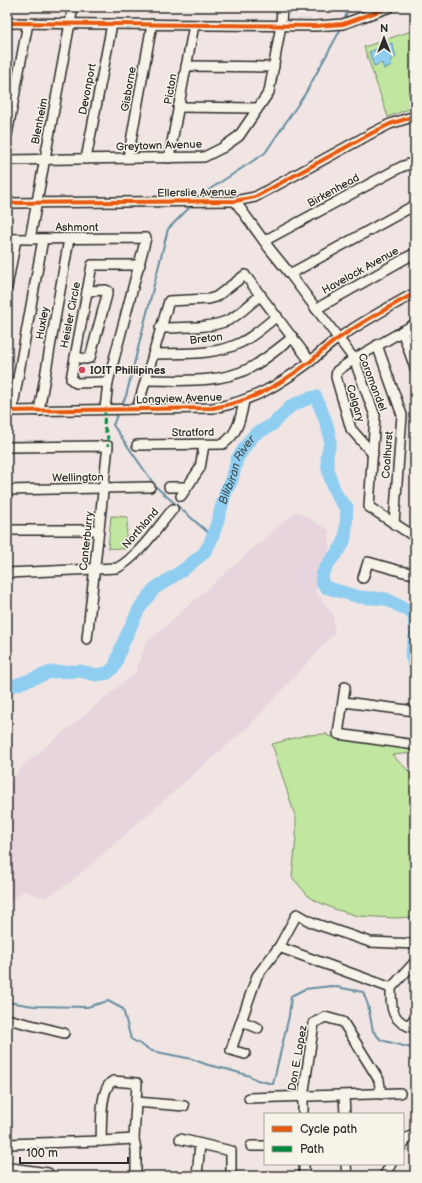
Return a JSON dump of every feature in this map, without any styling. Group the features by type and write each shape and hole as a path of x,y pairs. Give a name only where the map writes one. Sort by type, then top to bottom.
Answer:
{"street":[{"name":"Blenheim","path":"30,239 73,7"},
{"name":"Greytown Avenue","path":"7,160 204,157 222,148 239,136 269,92 281,25 282,7"},
{"path":"7,23 315,26 343,24 370,11 390,7"},
{"path":"7,135 28,23"},
{"name":"Devonport","path":"86,159 112,24"},
{"name":"Gisborne","path":"128,158 152,24"},
{"name":"Picton","path":"169,158 194,25"},
{"path":"186,66 274,67"},
{"path":"178,107 257,108"},
{"name":"Ellerslie Avenue","path":"7,203 235,201 255,197 372,133 390,124 415,116"},
{"name":"Birkenhead","path":"264,241 401,167 415,162"},
{"name":"Coromandel","path":"235,201 337,339 354,359 375,416 369,507 415,537"},
{"path":"290,274 415,205"},
{"name":"Ashmont","path":"11,239 146,238 140,265"},
{"path":"7,287 11,239"},
{"path":"9,411 43,239"},
{"name":"Huxley","path":"39,411 69,239"},
{"name":"Havelock Avenue","path":"316,309 415,253"},
{"name":"Heisler Circle","path":"108,382 76,383 71,379 92,265 140,265"},
{"path":"105,409 108,382 140,265"},
{"path":"137,409 169,301 209,300 216,297 245,275 310,361"},
{"path":"75,357 86,359 90,358 108,291 87,291"},
{"name":"Longview Avenue","path":"9,411 213,408 244,401 261,394 310,361 337,339 366,320 415,293"},
{"path":"160,328 215,325 230,319 261,295"},
{"name":"Breton","path":"153,354 220,350 243,342 277,316"},
{"name":"Calgary","path":"373,454 351,429 336,377 337,371 377,345 415,324"},
{"path":"402,331 415,368"},
{"path":"146,380 222,378 236,374 250,368 269,356 292,337"},
{"name":"Coalhurst","path":"377,345 402,415 394,524"},
{"name":"Stratford","path":"137,445 223,444 239,425 244,401"},
{"path":"181,496 200,468 204,445"},
{"name":"Canterburry","path":"7,448 108,446 87,639"},
{"name":"Wellington","path":"7,490 150,487"},
{"path":"169,487 187,487"},
{"name":"Northland","path":"7,573 117,568 125,564 135,554 173,509"},
{"path":"7,530 99,530"},
{"path":"363,578 368,562 415,574"},
{"path":"345,687 344,702 338,734 415,745"},
{"path":"344,702 415,711"},
{"path":"245,1054 231,1050 257,976 279,947 297,914 313,923 370,942 415,944"},
{"path":"279,947 392,988"},
{"path":"415,962 392,988 392,1007 399,1021 411,1027 415,1018"},
{"name":"Don E. Lopez","path":"303,1113 302,1097 314,1023 325,1017 343,1022 379,1080 381,1094"},
{"path":"7,1019 64,1033"},
{"path":"241,1022 258,1028"},
{"path":"102,1141 103,1102 107,1086 112,1081 137,1083 134,1139 136,1150 136,1176"},
{"path":"249,1098 400,1093"},
{"path":"344,1096 345,1113"},
{"path":"136,1102 184,1106"},
{"path":"404,1143 407,1138 415,1134"},
{"path":"7,1144 134,1139"},
{"path":"180,1139 231,1151 231,1176"},
{"path":"197,1176 200,1144"},
{"path":"251,1146 264,1146"},
{"path":"304,1165 304,1176"},
{"path":"346,1165 347,1176"},
{"path":"384,1176 390,1165"},
{"path":"11,1176 11,1168 48,1173"}],"shaded area":[{"path":"296,511 329,530 329,553 315,591 334,616 334,634 249,726 72,881 46,898 24,891 7,904 7,785 25,764 135,673 146,643"}],"green space":[{"path":"414,30 415,88 408,92 414,107 388,117 364,47"},
{"path":"111,516 128,517 125,549 108,548"},
{"path":"327,734 327,736 415,749 415,753 392,755 415,777 415,917 395,918 358,916 334,909 310,898 292,877 296,838 296,819 272,744 306,735"}],"water":[{"path":"392,43 396,57 390,60 392,66 384,69 382,63 374,66 369,52"}],"waterway":[{"path":"345,19 348,7"},
{"path":"199,198 204,193 265,153 305,94 342,27"},
{"path":"121,407 126,396 168,229 193,204"},
{"name":"Bilibiran River","path":"7,688 51,672 80,671 96,675 108,673 115,666 122,645 139,609 154,589 183,570 204,553 210,543 226,491 232,480 237,459 247,444 255,434 272,425 291,406 309,398 316,397 326,423 330,441 327,457 328,470 338,498 347,507 344,541 324,570 322,582 325,587 359,597 386,599 414,615 415,628"},
{"path":"118,413 113,425 156,487 212,536"},
{"name":"Bilibiran River","path":"415,636 411,655 415,667"},
{"path":"7,1002 34,1006 87,1007 108,1001 123,1009 131,1039 152,1051 192,1059 273,1084 289,1016 291,996 305,989 331,986 363,992 368,1005 373,1031 381,1040 415,1049"}],"marked path":[{"path":"105,409 104,426 108,438 108,446"}],"cycle path":[{"path":"7,23 315,26 343,24 390,7"},
{"path":"7,203 235,201 255,197 372,133 390,124 415,116"},
{"path":"7,411 213,408 241,401 276,385 311,361 332,343 348,332 376,314 415,293"}],"place":[{"name":"IOIT Philiipines","path":"82,370"}]}
